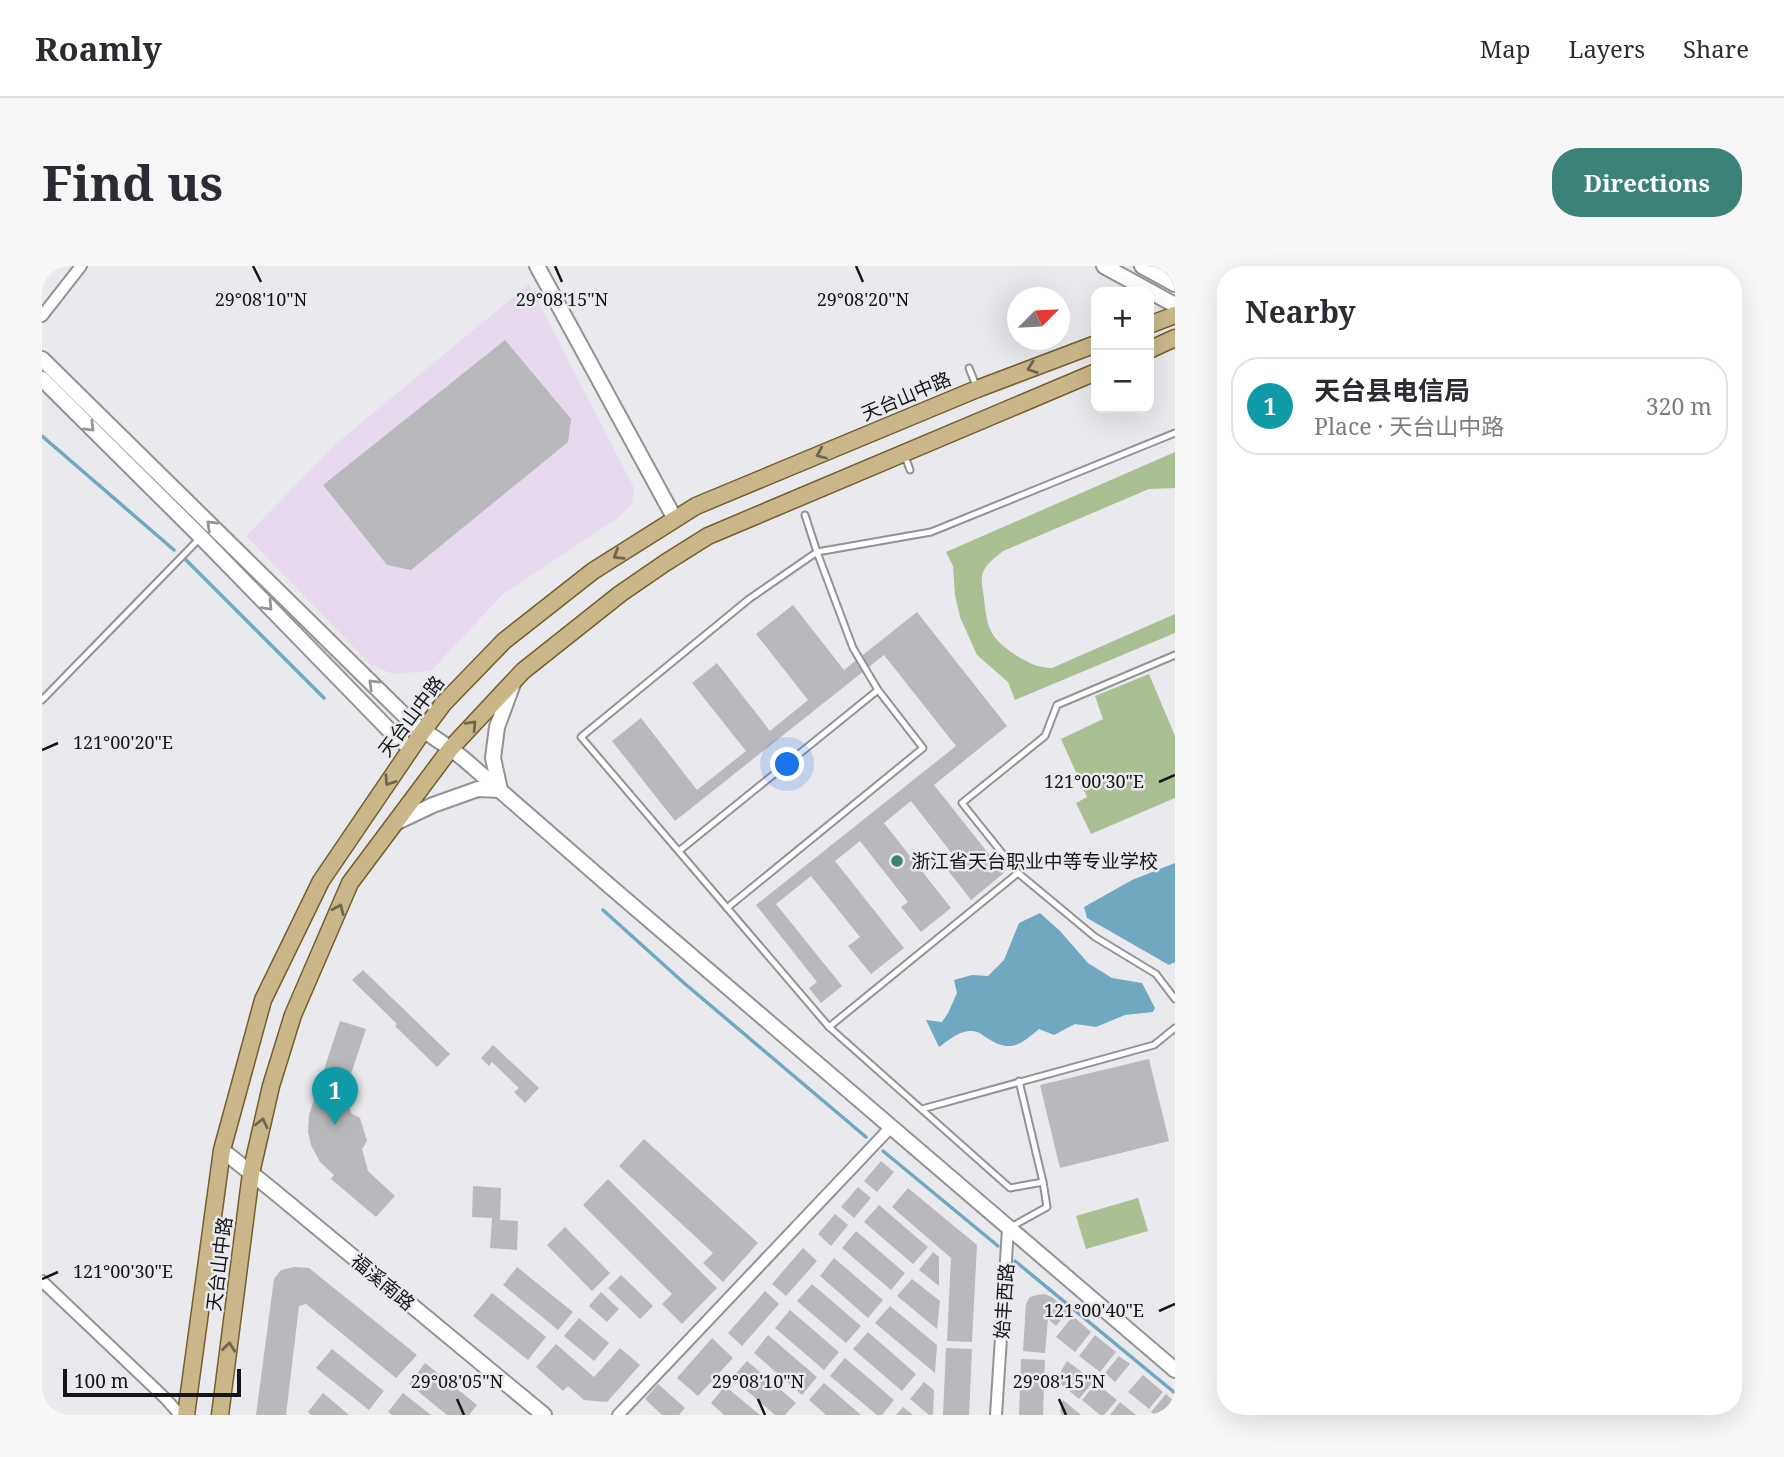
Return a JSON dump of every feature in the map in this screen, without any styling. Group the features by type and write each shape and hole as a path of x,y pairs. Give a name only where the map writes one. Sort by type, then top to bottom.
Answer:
{"main road":[{"path":"1104,266 1175,306"},
{"path":"1142,266 1175,284"},
{"path":"540,267 675,519"},
{"path":"1154,323 1175,315"},
{"path":"1154,348 1175,338"},
{"name":"天台山中路","path":"186,1415 222,1150 263,1000 321,881 443,704 504,641 593,571 696,506 977,389 1091,346"},
{"path":"42,359 406,717 451,748 1175,1370"},
{"name":"天台山中路","path":"220,1415 251,1173 271,1086 293,1015 351,883 451,748 523,671 620,594 708,536 1091,374"},
{"path":"42,379 392,733 411,749"},
{"path":"500,790 493,758 497,727 515,680"},
{"path":"395,823 433,805 478,789 500,790"},
{"name":"福溪南路","path":"222,1150 544,1415"}],"street":[{"path":"42,316 82,266"},
{"path":"618,1415 891,1127"},
{"name":"始丰西路","path":"996,1415 1008,1228"},
{"path":"42,1281 180,1415"}],"lane":[{"path":"969,368 977,389"},
{"path":"1043,1182 1010,1188 829,1027 581,737 749,599 817,552 931,531 1175,433"},
{"path":"904,454 910,470"},
{"path":"727,908 923,748 878,690 853,648 804,516"},
{"path":"42,700 201,537"},
{"path":"1175,655 1057,705 1045,737 962,803 1018,873 1095,937 1156,974 1175,999"},
{"path":"679,851 878,690"},
{"path":"829,1027 1018,873"},
{"path":"922,1109 1153,1045 1175,1028"},
{"path":"1008,1228 1046,1207 1043,1182 1019,1081"}],"shaded area":[{"path":"529,284 634,488 632,504 619,517 502,595 431,671 393,674 371,665 246,536 337,443"}],"green space":[{"path":"1175,452 1175,488 1149,489 1003,551 985,568 982,581 987,618 995,638 1017,656 1038,666 1052,668 1175,614 1175,633 1015,700 1008,682 977,655 960,617 953,566 946,552"},
{"path":"1149,674 1175,736 1175,798 1091,834 1076,803 1087,797 1061,739 1103,719 1095,696"},
{"path":"1138,1198 1148,1231 1086,1249 1076,1216"}],"water":[{"path":"1175,863 1175,962 1169,965 1087,918 1084,907 1132,880"},
{"path":"1040,913 1088,963 1112,978 1142,983 1155,1008 1153,1012 1125,1015 1096,1027 1075,1024 1054,1035 1039,1029 1013,1046 1000,1045 979,1033 969,1031 957,1035 939,1047 926,1020 942,1022 957,993 954,980 972,975 988,976 1004,960 1019,923"}],"building":[{"path":"505,340 571,419 568,442 411,570 387,565 323,485"},
{"path":"793,605 844,670 917,612 1007,726 934,785 1004,873 971,900 946,868 957,860 911,801 884,823 951,908 921,932 901,907 908,902 860,841 835,861 904,948 871,974 848,946 860,937 811,876 776,904 842,986 821,1003 809,988 817,982 756,905 956,746 884,655 675,821 612,741 641,718 697,790 746,751 692,683 717,663 770,731 808,700 756,634"},
{"path":"363,970 450,1054 437,1067 352,980"},
{"path":"340,1021 366,1029 345,1092 351,1113 360,1118 367,1141 362,1149 368,1171 395,1196 376,1217 331,1179 334,1175 320,1162 308,1132 309,1115"},
{"path":"493,1045 539,1088 525,1103 514,1092 519,1088 492,1062 489,1066 481,1058"},
{"path":"1149,1059 1169,1141 1060,1168 1040,1085"},
{"path":"644,1139 758,1243 723,1282 703,1263 713,1253 619,1166"},
{"path":"881,1161 894,1172 877,1192 864,1181"},
{"path":"608,1179 717,1288 682,1324 662,1304 672,1294 583,1205"},
{"path":"473,1186 501,1188 500,1220 518,1221 517,1250 490,1248 492,1218 472,1217"},
{"path":"858,1187 871,1198 854,1218 841,1207"},
{"path":"908,1188 977,1245 972,1342 947,1341 951,1258 892,1207"},
{"path":"879,1205 928,1247 913,1264 864,1222"},
{"path":"835,1214 848,1225 831,1246 818,1234"},
{"path":"565,1227 610,1273 592,1291 547,1245"},
{"path":"856,1231 905,1273 891,1290 842,1248"},
{"path":"803,1248 817,1261 786,1296 772,1284"},
{"path":"933,1252 939,1257 939,1286 919,1270"},
{"path":"834,1258 883,1300 868,1318 820,1276"},
{"path":"517,1267 573,1312 558,1330 503,1285"},
{"path":"309,1268 417,1355 396,1378 306,1304 299,1306 286,1415 256,1415 274,1279 281,1270"},
{"path":"621,1275 653,1306 640,1319 608,1288"},
{"path":"912,1279 940,1301 937,1329 897,1296"},
{"path":"812,1284 861,1326 846,1343 797,1301"},
{"path":"765,1291 779,1304 742,1346 728,1333"},
{"path":"601,1292 619,1309 607,1322 589,1306"},
{"path":"492,1293 546,1337 528,1360 473,1316"},
{"path":"1045,1294 1068,1311 1056,1326 1048,1319 1045,1353 1023,1351 1026,1304 1030,1297"},
{"path":"890,1306 937,1345 935,1373 875,1323"},
{"path":"790,1310 839,1352 824,1370 775,1328"},
{"path":"1073,1316 1091,1332 1075,1352 1056,1337"},
{"path":"579,1318 609,1343 594,1361 564,1336"},
{"path":"868,1332 916,1374 902,1391 853,1349"},
{"path":"768,1335 817,1377 802,1395 754,1353"},
{"path":"1095,1335 1116,1352 1100,1372 1079,1356"},
{"path":"712,1338 733,1358 698,1396 677,1378"},
{"path":"556,1344 594,1377 620,1348 640,1365 607,1402 584,1400 568,1386 563,1391 536,1367"},
{"path":"946,1348 972,1349 969,1415 943,1415"},
{"path":"332,1349 384,1391 369,1410 316,1368"},
{"path":"1119,1356 1130,1364 1115,1382 1105,1373"},
{"path":"845,1358 894,1400 882,1415 877,1415 830,1376"},
{"path":"1021,1359 1045,1360 1043,1415 1019,1415"},
{"path":"747,1361 796,1403 785,1415 775,1415 732,1378"},
{"path":"1067,1361 1094,1381 1079,1399 1061,1384 1061,1371"},
{"path":"425,1363 477,1405 469,1415 447,1415 409,1384"},
{"path":"1143,1375 1163,1392 1149,1409 1128,1392"},
{"path":"924,1382 934,1390 933,1415 929,1415 910,1399"},
{"path":"824,1383 861,1415 826,1415 809,1400"},
{"path":"1096,1383 1117,1400 1104,1415 1100,1415 1082,1400"},
{"path":"658,1384 685,1408 679,1415 662,1415 645,1399"},
{"path":"725,1386 760,1415 724,1415 711,1403"},
{"path":"323,1393 349,1415 311,1415 308,1412"},
{"path":"403,1393 431,1415 392,1415 388,1412"},
{"path":"1166,1394 1175,1402 1175,1415 1156,1415 1151,1412"},
{"path":"1063,1400 1081,1415 1062,1415 1060,1411"},
{"path":"1120,1402 1136,1415 1110,1415"},
{"path":"903,1407 913,1415 896,1415"}],"waterway":[{"path":"42,436 174,550"},
{"path":"185,559 324,698"},
{"path":"603,910 684,983 866,1137"},
{"path":"883,1151 998,1246"},
{"path":"1015,1261 1175,1393"}],"place":[{"name":"浙江省天台职业中等专业学校","path":"897,861"},
{"name":"天台县电信局","path":"335,1125"}]}
